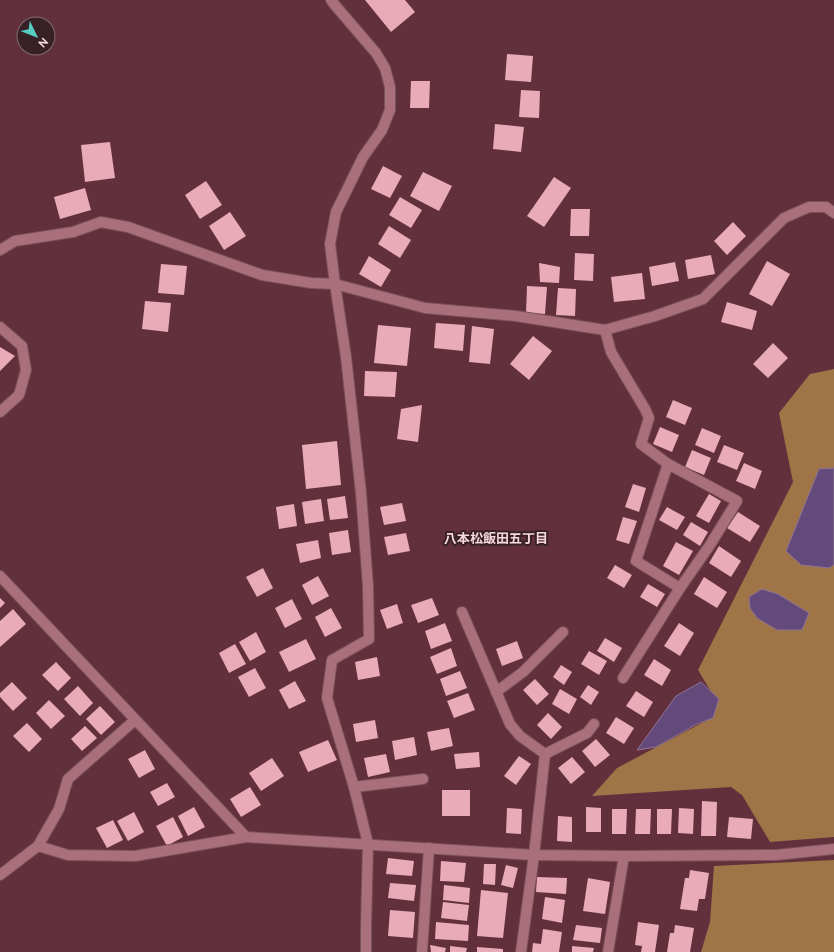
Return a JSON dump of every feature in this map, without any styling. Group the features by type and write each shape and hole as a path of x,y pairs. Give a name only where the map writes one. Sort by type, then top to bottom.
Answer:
{"street":[{"path":"331,0 376,53 385,68 390,87 390,110 382,130 362,157 336,212 330,244 346,357 361,493 368,586 369,639 332,660 327,698 354,787 368,844 366,952"},
{"path":"0,250 15,241 73,232 101,222 128,227 262,275 311,283 335,284 425,308 516,316 605,330 655,316 703,299 784,218 809,207 826,207 834,214"},
{"path":"0,327 22,346 26,370 19,395 0,412"},
{"path":"605,330 611,352 649,418 641,444 668,464 736,501 710,544 680,588 623,678"},
{"path":"668,464 636,561 680,588"},
{"path":"0,576 246,837"},
{"path":"462,612 510,724 520,736 545,754"},
{"path":"496,692 523,672 563,632"},
{"path":"0,874 38,846 59,809 68,779 135,720"},
{"path":"545,754 587,733 594,724"},
{"path":"521,952 534,855 545,754"},
{"path":"354,787 423,779"},
{"path":"38,846 68,855 135,856 246,837 534,855 776,855 834,849"},
{"path":"422,952 429,848"},
{"path":"608,952 624,856"}],"shaded area":[{"path":"834,369 834,837 770,842 742,795 731,787 592,796 617,768 713,717 713,695 698,670 793,482 779,413 810,374"},
{"path":"834,468 834,565 829,568 801,565 786,551 819,469"},
{"path":"762,589 778,594 809,613 802,630 777,630 757,618 750,608 749,597"},
{"path":"701,682 719,699 713,718 697,724 656,747 637,750 676,696"},
{"path":"834,860 834,952 701,952 710,922 714,866"}],"building":[{"path":"365,0 405,0 415,12 391,32"},
{"path":"507,54 533,56 531,82 505,80"},
{"path":"411,81 430,81 429,108 410,108"},
{"path":"521,90 540,91 539,118 519,117"},
{"path":"495,124 524,127 521,152 493,149"},
{"path":"110,142 115,178 85,182 81,145"},
{"path":"383,166 402,176 390,198 371,189"},
{"path":"423,172 452,186 439,211 410,196"},
{"path":"554,177 571,188 544,227 527,216"},
{"path":"206,181 222,205 200,219 185,195"},
{"path":"85,188 91,210 60,219 54,197"},
{"path":"400,197 422,210 411,228 389,215"},
{"path":"571,209 590,209 589,236 570,236"},
{"path":"230,212 246,236 224,250 209,226"},
{"path":"733,222 746,236 727,255 714,241"},
{"path":"389,226 411,240 400,258 378,244"},
{"path":"575,253 594,254 593,281 574,280"},
{"path":"711,255 715,274 688,279 685,260"},
{"path":"369,256 391,270 381,287 359,274"},
{"path":"767,261 790,274 772,306 749,294"},
{"path":"675,262 679,281 652,286 649,267"},
{"path":"539,263 560,267 559,283 540,282"},
{"path":"161,264 187,266 184,295 158,293"},
{"path":"642,273 645,299 614,302 611,277"},
{"path":"527,286 547,287 545,314 526,313"},
{"path":"558,288 576,289 575,316 556,315"},
{"path":"145,301 171,303 168,332 142,329"},
{"path":"727,302 757,311 752,330 721,322"},
{"path":"436,323 465,325 463,351 434,348"},
{"path":"378,325 411,328 407,366 374,363"},
{"path":"472,326 494,329 490,364 469,362"},
{"path":"533,336 552,351 529,380 510,364"},
{"path":"773,343 788,358 768,378 753,364"},
{"path":"0,347 15,356 0,371"},
{"path":"365,371 397,372 395,397 364,396"},
{"path":"673,400 692,408 685,425 666,417"},
{"path":"422,405 418,442 397,439 401,409"},
{"path":"660,427 679,435 672,452 653,444"},
{"path":"702,428 721,436 714,453 695,445"},
{"path":"337,441 341,485 306,489 302,445"},
{"path":"724,445 744,453 737,470 717,462"},
{"path":"692,450 711,458 704,475 685,467"},
{"path":"744,463 762,471 755,489 736,481"},
{"path":"633,484 646,488 639,512 625,507"},
{"path":"709,494 721,501 709,523 696,516"},
{"path":"345,496 348,518 330,520 327,499"},
{"path":"321,499 324,521 305,524 302,502"},
{"path":"402,503 406,521 384,525 380,507"},
{"path":"294,504 297,526 279,529 276,507"},
{"path":"667,507 685,517 677,530 659,520"},
{"path":"738,512 760,526 750,542 727,528"},
{"path":"623,517 637,521 629,544 616,540"},
{"path":"691,522 708,532 700,546 683,535"},
{"path":"348,530 351,552 332,555 329,533"},
{"path":"406,533 410,551 388,555 384,537"},
{"path":"318,540 321,558 300,563 296,544"},
{"path":"676,542 693,551 679,575 663,566"},
{"path":"719,546 741,561 731,577 709,563"},
{"path":"615,565 632,575 624,588 607,578"},
{"path":"263,568 273,588 257,597 246,577"},
{"path":"318,576 329,596 312,605 302,585"},
{"path":"704,577 727,592 717,608 694,594"},
{"path":"648,584 665,594 657,607 640,597"},
{"path":"0,598 5,603 0,608"},
{"path":"432,598 439,615 418,623 411,605"},
{"path":"292,599 302,619 285,628 275,608"},
{"path":"397,604 403,623 387,629 380,610"},
{"path":"331,608 342,628 325,637 315,617"},
{"path":"13,609 26,624 0,647 0,621"},
{"path":"445,623 452,641 431,649 425,631"},
{"path":"679,623 694,633 680,656 664,646"},
{"path":"256,632 266,652 250,661 239,642"},
{"path":"605,638 622,648 614,662 597,651"},
{"path":"306,639 316,659 289,672 279,652"},
{"path":"517,641 523,658 502,666 496,649"},
{"path":"235,644 246,664 229,673 219,653"},
{"path":"451,648 457,666 437,674 430,657"},
{"path":"589,651 607,661 599,675 581,664"},
{"path":"377,657 380,676 358,680 355,662"},
{"path":"654,659 671,670 662,686 644,675"},
{"path":"56,662 71,678 58,691 42,675"},
{"path":"561,665 572,672 564,685 553,677"},
{"path":"255,668 266,688 249,697 238,677"},
{"path":"460,671 467,688 446,696 440,679"},
{"path":"535,679 549,694 537,705 523,690"},
{"path":"295,681 306,701 289,709 279,690"},
{"path":"12,682 27,698 13,711 0,697 0,693"},
{"path":"588,685 599,692 591,705 580,697"},
{"path":"78,686 93,703 80,716 64,699"},
{"path":"560,689 577,699 569,714 552,704"},
{"path":"636,691 653,702 644,717 626,706"},
{"path":"468,693 475,710 454,718 447,701"},
{"path":"49,700 65,716 51,729 36,713"},
{"path":"100,706 115,722 101,735 86,719"},
{"path":"548,713 562,727 551,739 537,725"},
{"path":"616,717 634,728 624,744 606,733"},
{"path":"375,720 378,738 356,742 353,724"},
{"path":"27,723 42,739 29,752 13,736"},
{"path":"85,726 97,738 82,751 71,739"},
{"path":"449,728 453,746 431,751 427,732"},
{"path":"414,737 417,755 395,760 392,741"},
{"path":"596,739 610,755 595,767 582,751"},
{"path":"328,740 337,760 308,772 299,752"},
{"path":"145,750 155,769 139,778 128,759"},
{"path":"479,752 480,767 456,769 454,754"},
{"path":"386,754 390,772 368,777 364,758"},
{"path":"519,756 531,764 516,785 504,776"},
{"path":"572,757 585,772 571,784 558,768"},
{"path":"272,758 284,776 261,791 249,773"},
{"path":"167,783 175,797 158,806 150,792"},
{"path":"250,787 261,805 241,817 230,799"},
{"path":"442,790 470,790 470,816 442,816"},
{"path":"702,801 717,802 716,836 701,836"},
{"path":"194,807 205,827 188,836 178,816"},
{"path":"586,807 601,808 601,832 586,832"},
{"path":"507,808 522,809 521,834 506,833"},
{"path":"679,808 694,809 693,834 678,833"},
{"path":"612,809 627,809 626,834 612,834"},
{"path":"636,809 651,809 650,834 635,834"},
{"path":"657,809 672,809 671,834 657,834"},
{"path":"134,812 144,832 128,841 117,821"},
{"path":"558,816 572,817 572,842 557,841"},
{"path":"173,817 183,837 167,846 156,826"},
{"path":"729,817 753,819 751,839 727,837"},
{"path":"113,820 123,840 107,848 96,828"},
{"path":"388,858 414,861 412,876 386,874"},
{"path":"441,861 466,863 464,882 440,881"},
{"path":"484,864 496,864 495,885 483,884"},
{"path":"506,865 518,868 513,888 501,885"},
{"path":"690,870 709,873 705,899 699,899 697,911 680,909 685,878 689,878"},
{"path":"537,877 567,878 566,894 536,892"},
{"path":"588,878 610,882 605,914 583,911"},
{"path":"390,883 416,885 414,901 388,898"},
{"path":"444,885 470,888 469,903 443,900"},
{"path":"481,890 508,893 503,938 477,936"},
{"path":"545,897 565,900 562,923 542,919"},
{"path":"443,902 469,905 467,921 441,918"},
{"path":"390,910 415,912 413,938 388,936"},
{"path":"436,922 469,925 468,941 435,939"},
{"path":"638,922 659,925 655,952 641,952 642,946 635,945"},
{"path":"576,925 602,928 600,943 573,940"},
{"path":"675,925 694,928 690,952 667,952 670,933 674,933"},
{"path":"543,929 562,932 559,952 532,952 533,943 541,944"},
{"path":"430,945 446,948 445,952 431,952"},
{"path":"450,946 467,948 466,952 450,952"},
{"path":"572,946 594,948 593,952 572,952"},
{"path":"477,947 503,949 503,952 477,952"}],"district":[{"name":"八本松飯田五丁目","path":"496,538"}]}
